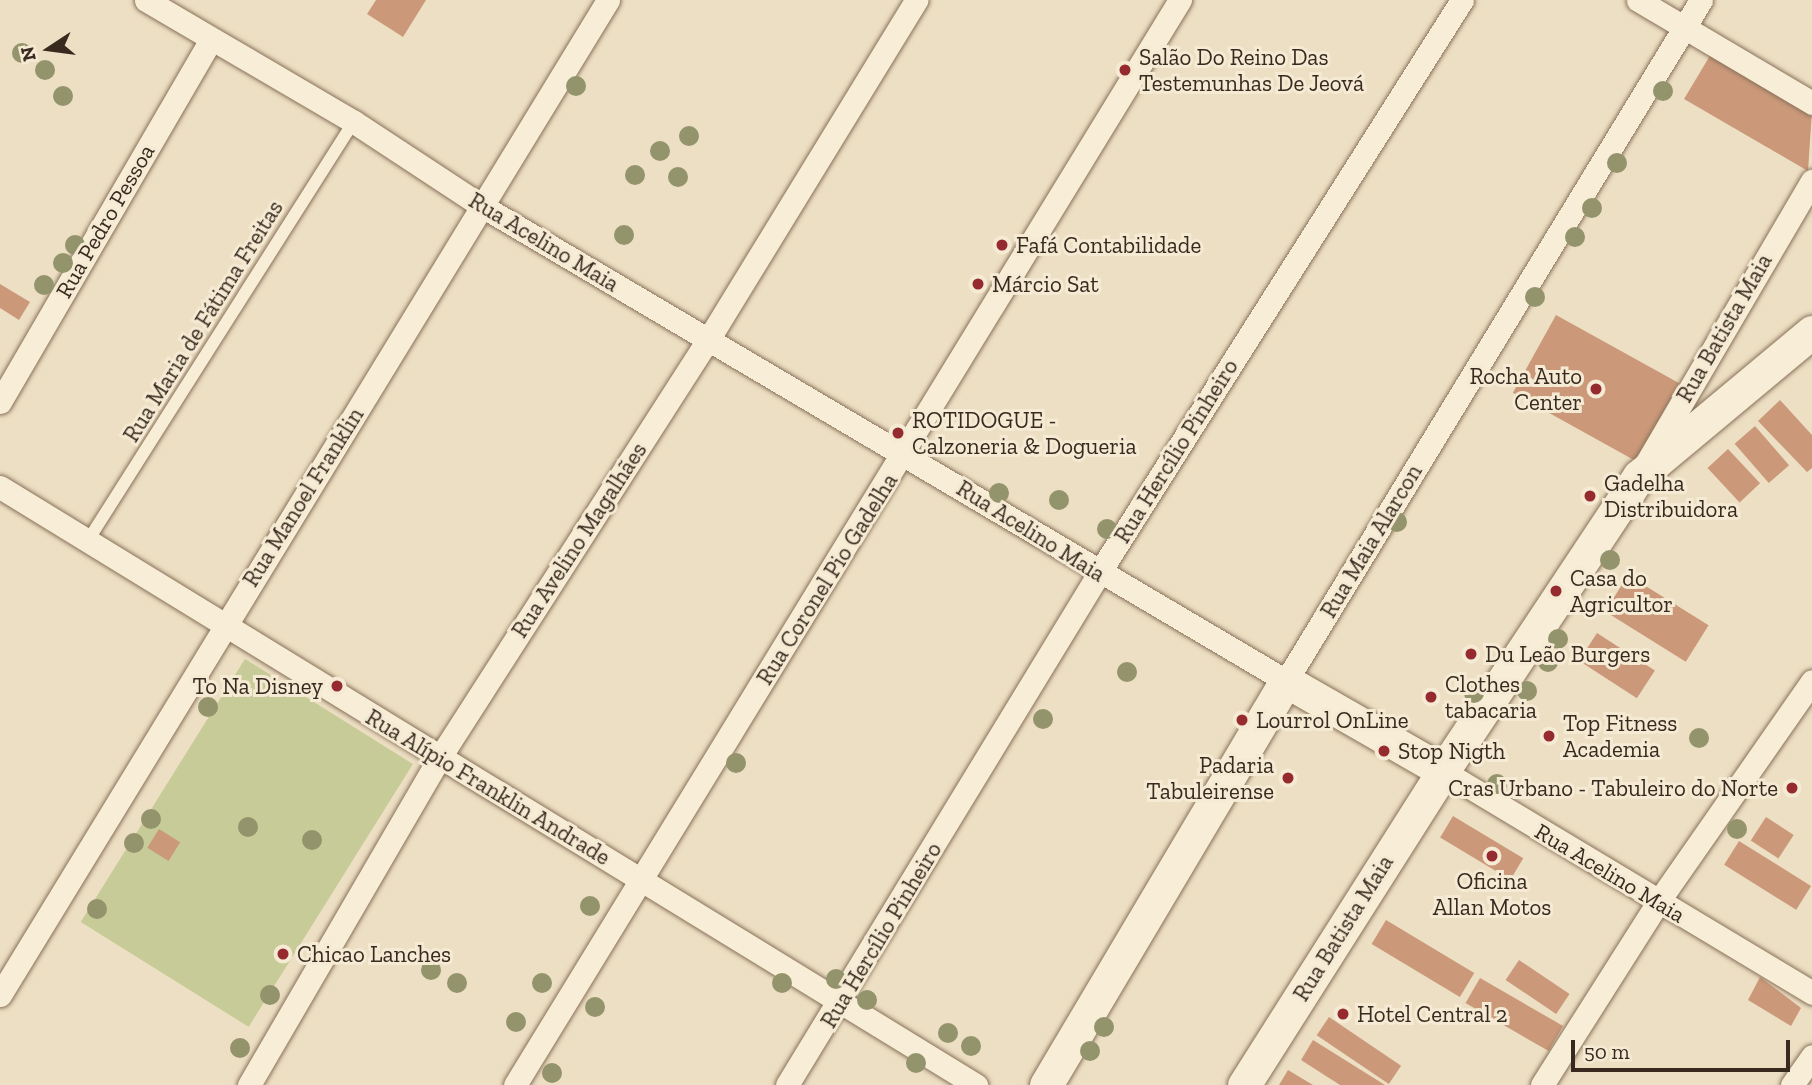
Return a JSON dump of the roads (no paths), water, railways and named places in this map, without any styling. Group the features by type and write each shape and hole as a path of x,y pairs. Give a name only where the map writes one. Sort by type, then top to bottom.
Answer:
{"main road":[{"name":"Rua Batista Maia","path":"1244,1085 1443,771 1639,476 1812,332"},
{"name":"Rua Acelino Maia","path":"1286,681 1443,771"},
{"name":"Rua Maia Alarcon","path":"1046,1085 1286,681"}],"street":[{"name":"Rua Acelino Maia","path":"146,0 354,122 482,206 904,453 1099,573 1286,681"},
{"name":"Rua Manoel Franklin","path":"0,995 223,626 608,0"},
{"name":"Rua Avelino Magalhães","path":"249,1085 440,757 708,340 916,0"},
{"name":"Rua Coronel Pio Gadelha","path":"515,1085 1180,0"},
{"name":"Rua Hercílio Pinheiro","path":"787,1085 841,1002 1099,573 1462,0"},
{"path":"1638,0 1812,103"},
{"name":"Rua Maia Alarcon","path":"1286,681 1701,0"},
{"name":"Rua Pedro Pessoa","path":"0,402 211,40"},
{"name":"Rua Batista Maia","path":"1639,476 1812,181"},
{"name":"Rua Alípio Franklin Andrade","path":"0,487 976,1085"},
{"path":"1542,1085 1658,902 1812,681"},
{"name":"Rua Acelino Maia","path":"1443,771 1812,993"},
{"path":"1792,1085 1812,1056"}],"lane":[{"name":"Rua Maria de Fátima Freitas","path":"87,542 354,122"}],"place":[{"name":"Salão Do Reino Das Testemunhas De Jeová","path":"1125,70"},
{"name":"Fafá Contabilidade","path":"1002,245"},
{"name":"Márcio Sat","path":"978,284"},
{"name":"Rocha Auto Center","path":"1596,389"},
{"name":"ROTIDOGUE - Calzoneria & Dogueria","path":"898,433"},
{"name":"Gadelha Distribuidora","path":"1590,496"},
{"name":"Casa do Agricultor","path":"1556,591"},
{"name":"Du Leão Burgers","path":"1471,654"},
{"name":"To Na Disney","path":"337,686"},
{"name":"Clothes tabacaria","path":"1431,697"},
{"name":"Lourrol OnLine","path":"1242,720"},
{"name":"Top Fitness Academia","path":"1549,736"},
{"name":"Stop Nigth","path":"1384,751"},
{"name":"Padaria Tabuleirense","path":"1288,778"},
{"name":"Cras Urbano - Tabuleiro do Norte","path":"1792,788"},
{"name":"Oficina Allan Motos","path":"1492,856"},
{"name":"Chicao Lanches","path":"283,954"},
{"name":"Hotel Central 2","path":"1343,1014"}]}
